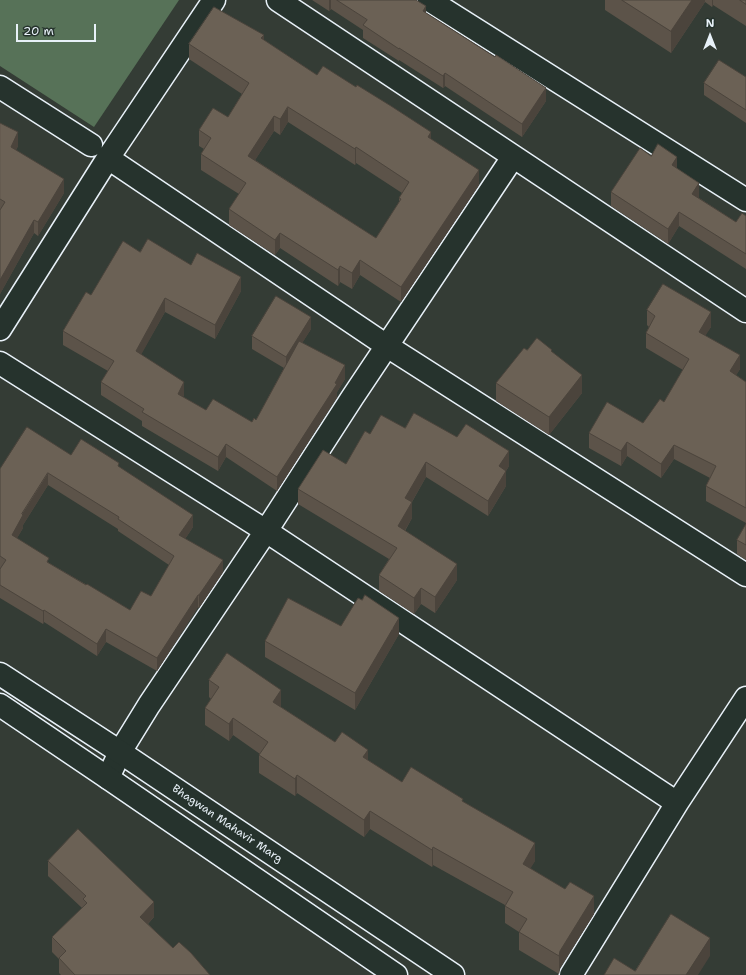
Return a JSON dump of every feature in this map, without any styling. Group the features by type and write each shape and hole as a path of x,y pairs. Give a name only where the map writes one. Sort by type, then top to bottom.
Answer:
{"street":[{"path":"0,329 100,152 214,0"},
{"path":"278,0 746,311"},
{"path":"429,0 746,200"},
{"path":"0,86 387,346 746,574"},
{"path":"108,778 120,752 149,705 513,157"},
{"path":"0,363 266,531 677,803"},
{"name":"Bhagwan Mahavir Marg","path":"0,674 120,752 452,975"},
{"path":"571,975 677,803 746,698"},
{"path":"0,705 396,975"}],"green space":[{"path":"0,0 179,0 94,127 0,66"}],"building":[{"path":"337,0 416,0 426,6 423,11 495,57 496,55 546,88 522,124 445,73 443,76 363,25 367,20"},
{"path":"622,0 692,0 671,31"},
{"path":"740,0 746,0 746,4"},
{"path":"214,7 264,35 261,38 317,75 323,66 356,87 357,85 431,132 428,137 479,170 401,287 360,260 352,273 340,266 338,270 280,233 275,240 229,209 246,183 201,154 211,138 199,130 213,108 228,117 249,83 189,44","holes":["288,107 355,149 356,147 409,182 399,198 401,199 376,238 248,156 274,116 280,119"]},
{"path":"719,60 746,77 746,110 704,83"},
{"path":"0,123 18,132 11,147 64,179 38,222 34,220 0,280 0,210 5,202 0,199"},
{"path":"658,144 677,157 672,165 699,183 692,194 736,222 742,213 746,216 746,254 679,212 668,229 611,192 640,148 651,156"},
{"path":"148,239 191,265 197,253 241,277 215,325 165,298 136,351 184,382 178,394 206,410 213,399 252,422 254,418 256,420 299,341 345,365 335,383 337,384 277,477 226,444 218,457 142,412 144,409 101,382 114,361 63,331 86,292 91,295 123,241 140,252"},
{"path":"663,284 711,312 699,332 740,355 730,371 746,382 746,508 706,486 716,466 674,445 661,464 627,442 621,451 589,433 607,402 643,423 660,399 664,402 689,359 646,333 655,316 647,310"},
{"path":"276,296 311,317 286,357 252,336"},
{"path":"537,338 582,375 549,417 496,383 524,348 527,350"},
{"path":"414,413 457,437 466,424 509,451 499,466 506,471 488,501 426,462 405,498 412,502 398,526 457,564 435,597 421,588 414,598 379,575 397,548 298,489 323,450 346,464 365,431 370,434 381,415 405,428"},
{"path":"27,427 71,455 81,439 119,463 118,466 193,515 179,535 223,560 157,658 106,629 97,644 44,610 43,611 0,585 0,569 6,560 0,556 0,469","holes":["48,473 119,517 118,519 174,556 151,596 141,591 130,610 47,562 49,558 12,535 23,515 22,514"]},
{"path":"746,524 746,545 737,540"},
{"path":"365,595 399,618 355,693 265,641 288,598 341,626 358,598 362,600"},
{"path":"227,653 281,690 273,702 335,742 342,732 368,750 363,757 402,782 411,767 463,799 462,801 535,843 523,864 565,889 570,882 594,896 560,951 559,956 519,932 527,919 505,906 513,892 433,847 432,850 370,811 364,820 297,775 295,779 259,755 268,742 233,718 229,724 205,708 219,687 209,680"},
{"path":"78,829 154,902 140,917 173,948 179,942 191,953 210,975 75,975 59,958 66,951 52,937 87,903 83,899 86,896 48,861"},
{"path":"671,914 710,938 686,975 604,975 614,958 635,971"}]}
